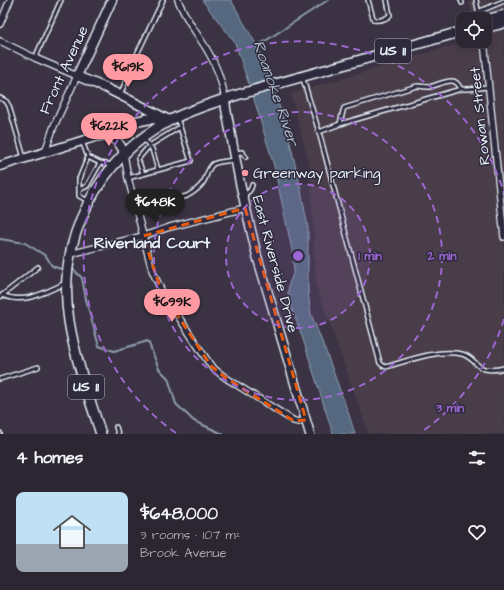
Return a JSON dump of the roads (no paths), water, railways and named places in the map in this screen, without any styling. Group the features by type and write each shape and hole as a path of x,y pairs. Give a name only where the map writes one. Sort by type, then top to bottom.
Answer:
{"main road":[{"path":"492,18 504,15"},
{"path":"492,26 504,23"},
{"name":"US 11","path":"102,434 82,373 68,319 66,300 68,264 77,230 89,202 100,183 124,153 143,138 173,119 200,107 237,95 456,33"},
{"path":"98,136 117,127 133,122 150,119 173,119"}],"street":[{"path":"0,24 10,0"},
{"name":"Front Avenue","path":"45,152 54,126 112,0"},
{"path":"178,0 186,19 213,59 220,75 226,99"},
{"path":"0,41 173,119"},
{"name":"Rowan Street","path":"485,48 504,236"},
{"name":"East Riverside Drive","path":"226,99 226,109 245,208 263,277 310,434"},
{"path":"0,166 98,136 107,136 116,140 124,153 128,178 152,270 161,290 211,366 226,378 294,421 299,422 306,420"},
{"path":"70,254 245,208"}],"lane":[{"path":"35,58 62,0"},
{"path":"120,95 138,52 163,0"},
{"path":"368,0 374,20 389,17 390,15 387,0"},
{"path":"476,0 478,12 504,1"},
{"path":"302,77 319,132 382,366 386,367 439,354 461,354 472,359 483,369 488,370 504,368"},
{"path":"340,124 344,108 417,86 430,87 452,80 461,88"},
{"path":"319,132 340,124 461,88 468,89 489,87"},
{"path":"0,98 6,101 9,106 24,158"},
{"path":"128,178 191,160 180,127 173,119"},
{"path":"143,174 138,158 149,146 180,127"},
{"path":"143,138 152,149 158,170"},
{"path":"82,141 88,157 79,179 79,196 89,202"},
{"path":"136,211 187,196 199,188 209,169 215,163 242,152 246,157"},
{"path":"88,157 100,163 114,165"},
{"path":"79,190 87,186 100,163"},
{"path":"242,194 248,193 252,185"},
{"path":"1,296 38,267"},
{"path":"1,296 19,300 27,299 34,297 67,279"},
{"path":"0,379 38,367"},
{"path":"116,427 118,434"}],"water":[{"path":"202,0 231,0 257,46 273,87 287,130 308,228 308,291 311,314 355,434 333,434 301,333 291,307 288,292 289,284 294,271 292,250 274,166 254,99 235,43"}],"waterway":[{"name":"Roanoke River","path":"256,47 328,0"},
{"path":"0,239 25,243 46,256 52,266 65,269"},
{"path":"71,270 74,270 82,278 87,304 99,346 114,351 148,341 159,369 168,378 176,404 194,421 223,434"}],"place":[{"name":"Greenway parking","path":"245,173"}],"district":[{"name":"Riverland Court","path":"152,243"}]}
